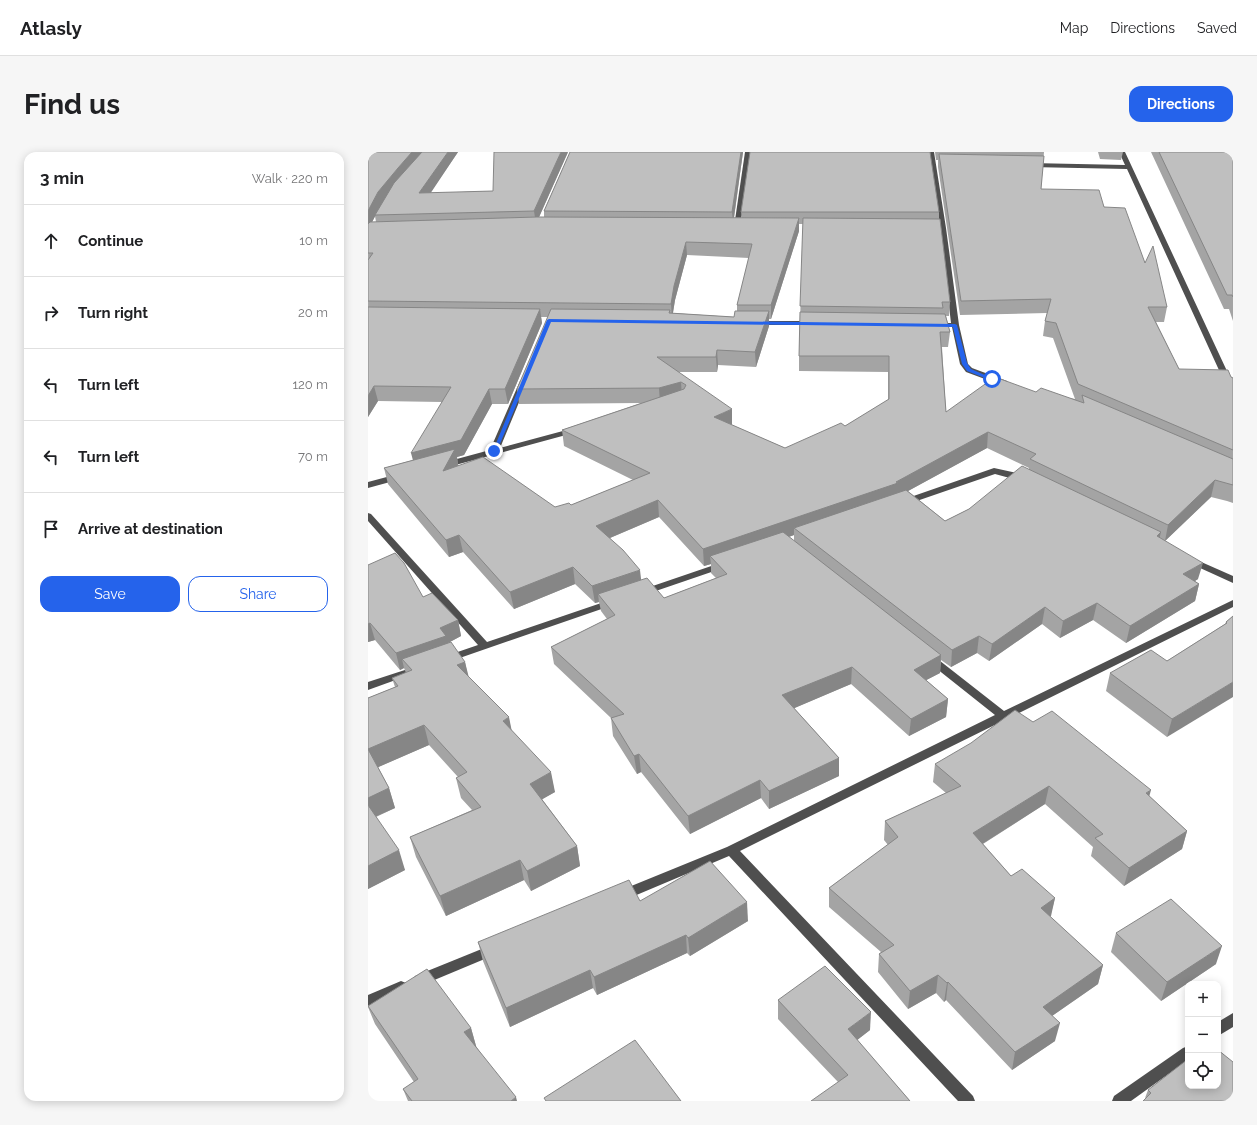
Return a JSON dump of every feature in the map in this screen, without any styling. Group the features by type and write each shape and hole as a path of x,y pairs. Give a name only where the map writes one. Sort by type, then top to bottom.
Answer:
{"street":[{"path":"737,227 748,152"},
{"path":"931,152 943,228 955,325 964,364 969,370 1014,386"},
{"path":"1122,152 1233,392"},
{"path":"932,164 940,164"},
{"path":"1027,165 1129,167"},
{"path":"729,227 745,227"},
{"path":"935,228 943,228"},
{"path":"748,323 820,324"},
{"path":"931,325 955,325"},
{"path":"494,451 524,378"},
{"path":"435,467 584,427"},
{"path":"895,506 994,472 1018,476 1032,483"},
{"path":"368,485 405,475"},
{"path":"368,516 485,646"},
{"path":"1184,557 1233,580"},
{"path":"635,595 732,562"},
{"path":"441,661 620,600"},
{"path":"615,898 731,850 1233,603"},
{"path":"922,652 1003,716"},
{"path":"368,686 419,669"},
{"path":"731,850 968,1101"},
{"path":"368,1001 506,944"},
{"path":"1221,1028 1233,1020"},
{"path":"1119,1101 1187,1053"}],"building":[{"path":"368,152 412,152 378,192 368,211"},
{"path":"422,152 448,152 419,193 493,191 494,152 561,152 534,211 375,215 394,183"},
{"path":"570,152 741,152 732,212 544,211"},
{"path":"750,152 930,152 939,212 741,212"},
{"path":"1159,152 1233,152 1233,297 1232,295 1227,295"},
{"path":"939,154 1044,156 1041,189 1099,190 1104,207 1125,208 1145,263 1153,246 1167,307 1148,307 1179,369 1228,370 1233,378 1233,450 1078,384 1056,323 1045,321 1051,299 961,301"},
{"path":"537,217 799,218 771,305 737,305 752,244 686,242 674,286 671,304 368,301 368,260 373,253 368,253 368,224 370,222"},
{"path":"803,218 940,219 950,302 942,302 943,308 800,306"},
{"path":"368,307 540,309 505,389 489,389 461,440 411,453 451,387 374,386 368,396"},
{"path":"551,309 670,310 669,313 734,317 735,311 769,311 755,352 717,350 716,357 657,357 732,409 714,417 785,448 841,423 845,426 889,399 889,356 799,356 800,312 945,314 950,332 940,332 946,412 995,377 1036,392 1041,388 1084,403 1082,395 1233,459 1233,485 1215,480 1168,525 1030,459 1036,454 988,432 896,482 898,483 703,549 658,500 596,526 623,550 640,570 592,586 573,567 510,592 459,535 446,540 384,468 455,449 443,471 483,457 555,507 569,503 571,505 650,473 562,430 684,389 686,385 681,382 659,388 517,389"},
{"path":"1022,466 1161,532 1157,536 1203,563 1183,574 1199,584 1130,626 1097,603 1063,621 1045,607 992,644 979,636 952,650 794,528 906,490 945,521 969,509"},
{"path":"783,532 941,655 914,670 948,699 911,719 852,667 782,695 839,758 769,791 760,780 688,816 639,754 634,756 611,718 624,714 551,647 615,615 598,594 647,578 664,598 727,574 710,556"},
{"path":"395,553 404,563 423,597 432,593 458,620 440,628 446,636 396,653 370,623 368,624 368,565"},
{"path":"1233,616 1233,682 1172,719 1110,673 1151,650 1167,661 1227,623 1226,622"},
{"path":"451,642 465,662 457,665 509,717 503,721 551,772 530,784 577,846 527,871 520,860 440,896 410,837 481,807 456,778 467,772 424,725 368,749 368,698 398,686 392,678 412,670 402,659"},
{"path":"1015,710 1033,722 1052,711 1151,790 1146,793 1187,831 1129,868 1095,838 1103,834 1049,786 973,833 1011,876 1022,869 1055,898 1041,908 1103,965 1043,1007 1060,1023 1015,1052 948,982 947,983 938,975 910,991 879,954 894,945 829,888 898,837 885,821 961,786 935,764 971,743"},
{"path":"368,749 389,788 368,798"},
{"path":"368,805 399,850 368,866"},
{"path":"710,861 747,902 688,938 686,935 594,977 590,970 506,1008 478,942 629,880 640,901"},
{"path":"1171,899 1222,946 1167,982 1116,933"},
{"path":"825,966 871,1012 848,1029 910,1101 811,1101 848,1075 778,1000"},
{"path":"427,969 471,1028 464,1032 516,1097 511,1101 412,1101 403,1089 418,1079 368,1006"},
{"path":"635,1040 681,1101 546,1101 544,1098"},
{"path":"1221,1052 1233,1062 1233,1101 1143,1101 1151,1093 1148,1090 1185,1061 1185,1089 1221,1089"}],"route":[{"path":"494,451 549,320 955,325 964,364 969,370 992,379"}]}
